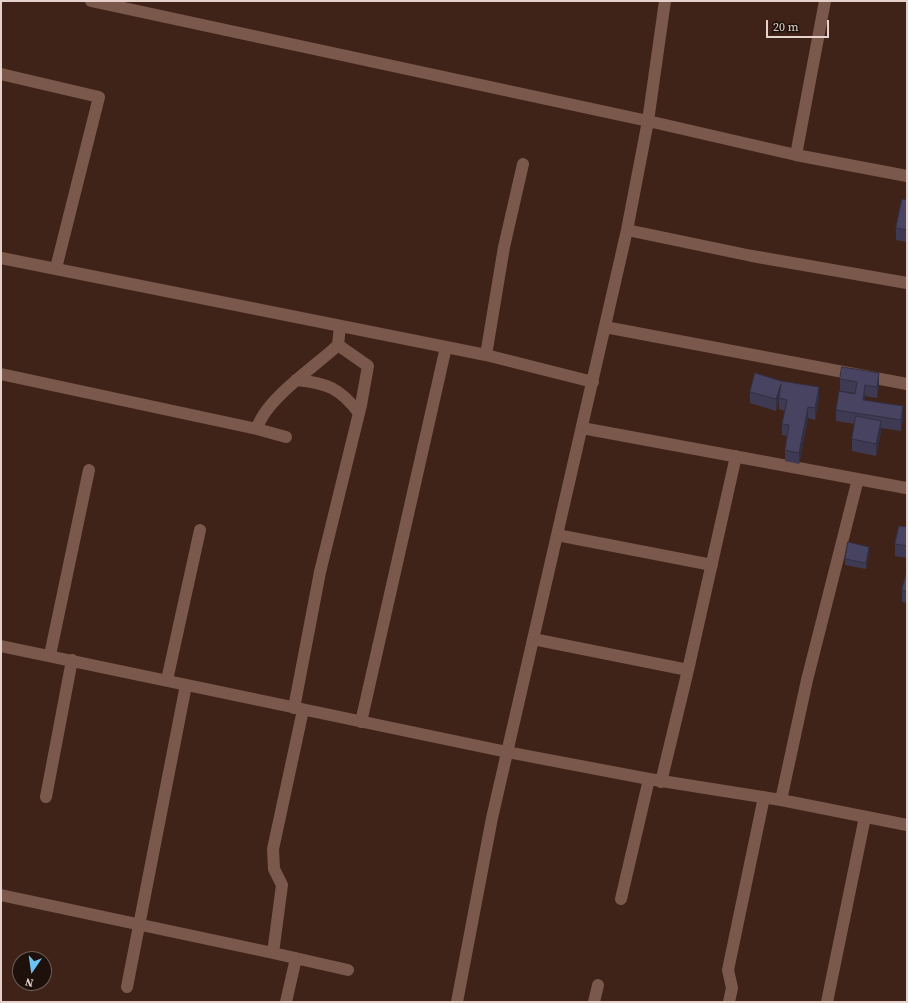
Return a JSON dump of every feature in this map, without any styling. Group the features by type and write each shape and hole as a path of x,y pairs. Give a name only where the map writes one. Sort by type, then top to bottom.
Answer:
{"street":[{"path":"91,1 648,121 796,155 907,176"},
{"path":"457,1002 492,818 627,230 648,121 665,1"},
{"path":"796,155 824,1"},
{"path":"1,74 99,97 56,268"},
{"path":"486,355 504,247 523,164"},
{"path":"627,230 752,256 907,284"},
{"path":"1,258 486,355 593,382"},
{"path":"257,429 260,418 276,399 296,380 317,365 338,345 340,326"},
{"path":"605,326 907,384"},
{"path":"273,953 282,885 274,869 273,849 299,709 320,572 359,413 368,366 338,345"},
{"path":"361,722 446,347"},
{"path":"1,374 257,429 286,437"},
{"path":"296,380 315,382 331,387 348,398 359,413"},
{"path":"582,428 906,488"},
{"path":"621,899 688,670 736,456"},
{"path":"50,655 90,470"},
{"path":"781,800 807,680 858,479"},
{"path":"167,680 200,530"},
{"path":"557,535 712,565"},
{"path":"533,639 688,670"},
{"path":"1,646 50,655 507,752 655,780 781,800 907,825"},
{"path":"46,797 72,660"},
{"path":"127,987 141,925 186,685"},
{"path":"729,1002 732,988 728,970 764,797"},
{"path":"827,1002 865,817"},
{"path":"1,895 348,970"},
{"path":"286,1002 296,958"},
{"path":"594,1002 598,985"}],"building":[{"path":"902,199 907,200 907,230 896,228"},
{"path":"842,367 879,373 877,387 865,385 863,400 903,406 901,420 836,410 839,391 855,394 857,382 840,379"},
{"path":"755,373 781,381 819,387 815,408 808,407 799,453 785,450 789,425 782,424 787,400 779,398 781,384 776,399 750,392"},
{"path":"856,416 881,421 876,444 852,439"},
{"path":"899,526 907,527 907,546 895,544"},
{"path":"848,542 869,547 866,563 845,559"},
{"path":"907,571 907,592 902,590"}]}
